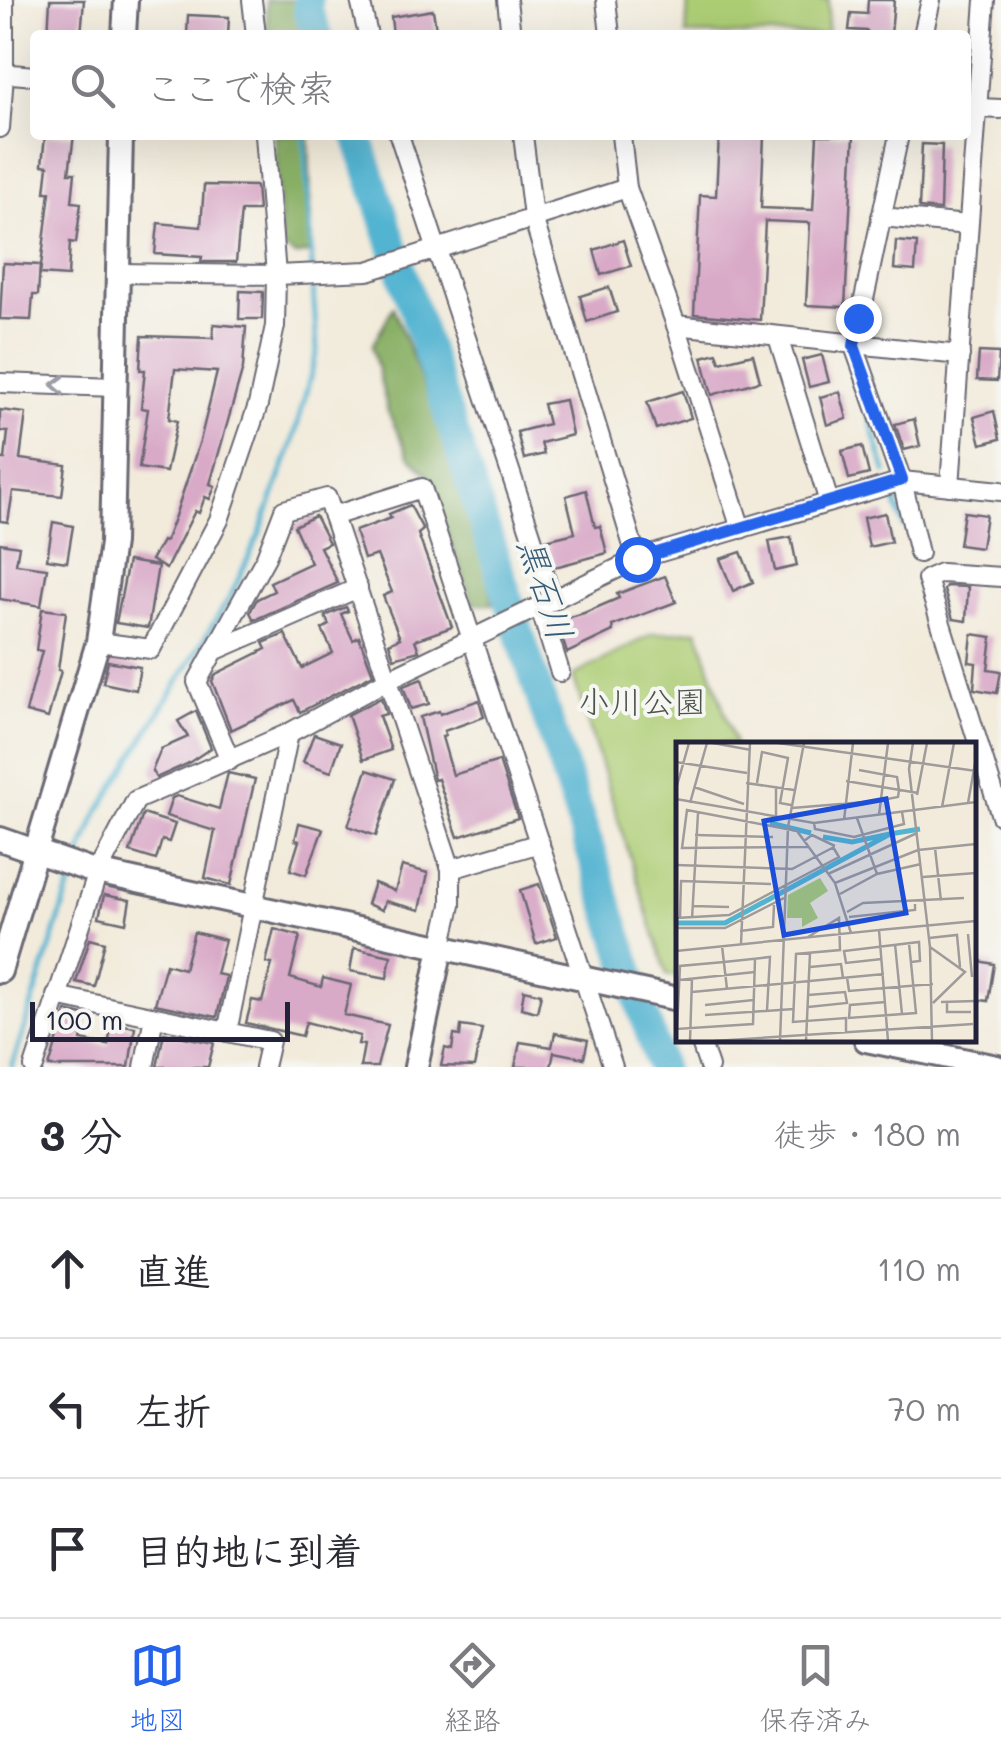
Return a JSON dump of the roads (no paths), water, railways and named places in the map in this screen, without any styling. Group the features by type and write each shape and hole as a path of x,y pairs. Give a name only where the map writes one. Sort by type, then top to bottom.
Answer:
{"street":[{"path":"0,128 4,0"},
{"path":"124,30 126,0"},
{"path":"252,0 255,30"},
{"path":"360,0 367,30"},
{"path":"507,0 510,30"},
{"path":"606,0 609,30"},
{"path":"924,30 931,0"},
{"path":"950,486 985,0"},
{"path":"2,74 30,76"},
{"path":"979,108 1001,110"},
{"path":"1,964 98,642 112,543 121,140"},
{"path":"98,642 151,649 219,520 258,405 286,275 266,140"},
{"path":"400,140 437,247 560,672"},
{"path":"525,140 533,217 637,559"},
{"path":"622,140 627,188 741,529"},
{"path":"898,140 854,346 902,480 919,553"},
{"path":"118,273 286,275 368,271 627,188"},
{"path":"880,217 968,224"},
{"path":"676,326 960,355"},
{"path":"778,337 829,502"},
{"path":"0,383 116,386"},
{"path":"34,1067 95,872 136,800 289,733 637,559 902,480 1001,491"},
{"path":"333,516 422,488 479,636 540,843 593,980 613,1067"},
{"path":"230,760 197,682 266,557 284,510 327,498 451,870 451,905 416,1067"},
{"path":"1001,577 941,572 927,579 1001,816"},
{"path":"214,652 358,588"},
{"path":"226,1032 289,733"},
{"path":"0,839 95,872 667,997"},
{"path":"451,870 540,843"},
{"path":"56,996 270,1042 264,1067"},
{"path":"144,1067 154,1017"},
{"path":"701,1042 710,1067"},
{"path":"876,1042 996,1067"}],"waterway":[{"name":"黒石川","path":"308,0 316,30"},
{"path":"305,30 308,11"},
{"path":"79,859 95,818 231,595 260,533 293,441 317,351 304,140"},
{"name":"黒石川","path":"359,140 661,1067"},
{"path":"862,394 886,472"},
{"path":"893,496 904,526"},
{"path":"12,1067 75,870"}],"park label":[{"name":"小川公園","path":"642,702"}]}
